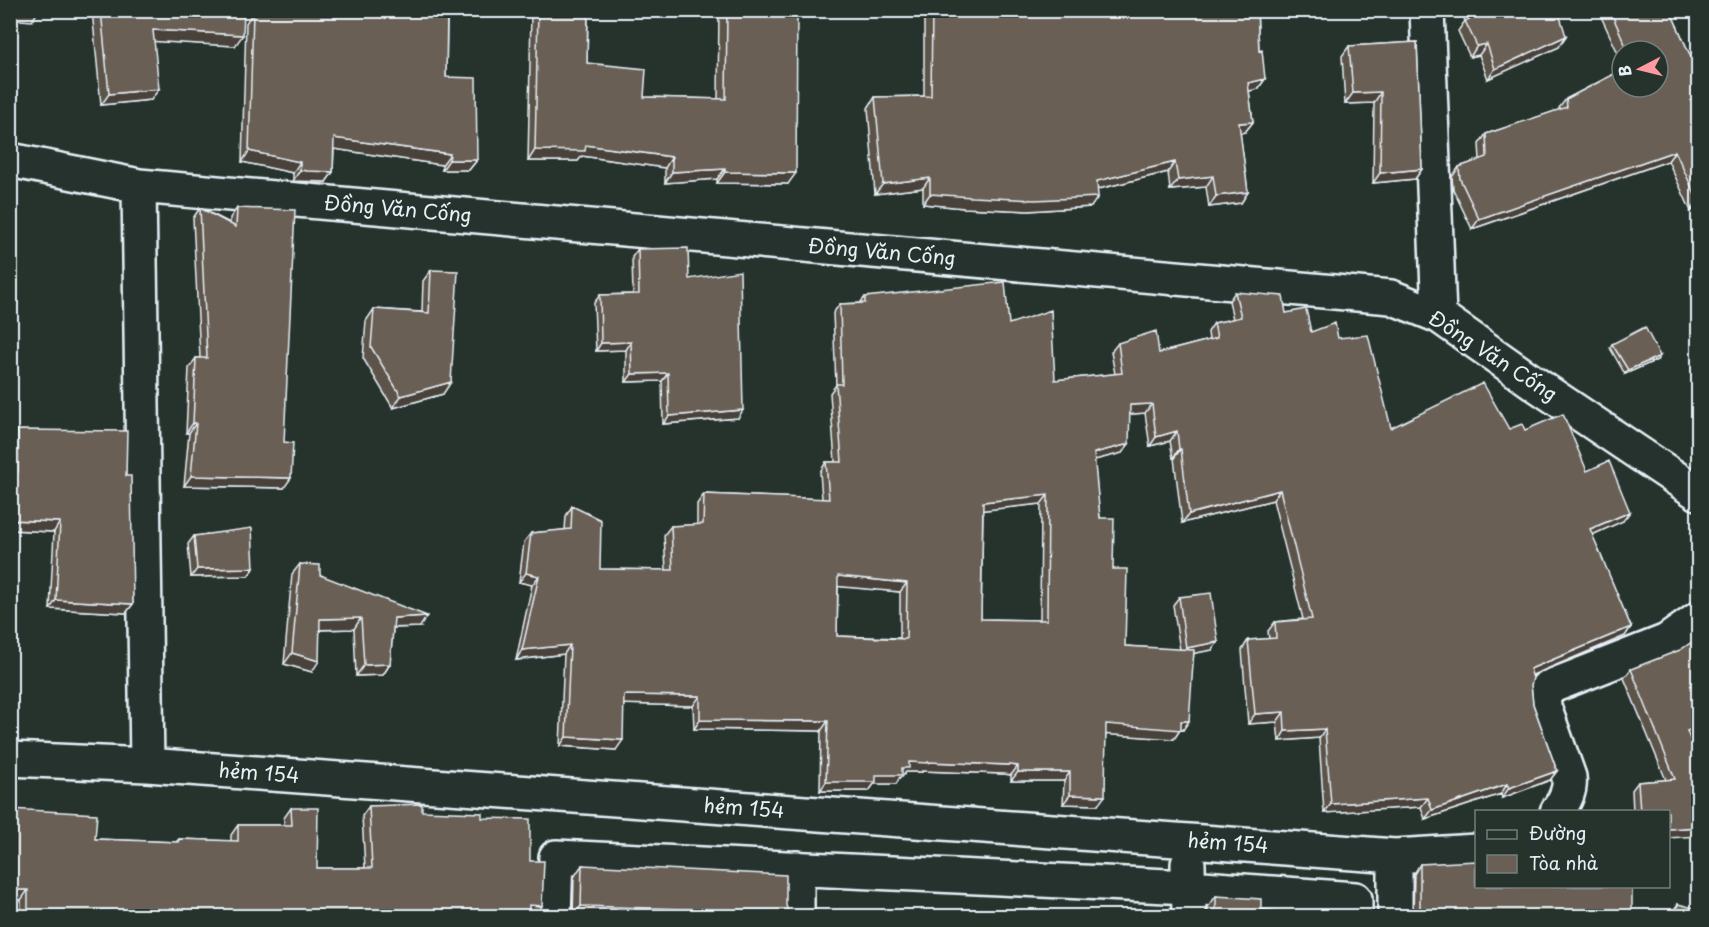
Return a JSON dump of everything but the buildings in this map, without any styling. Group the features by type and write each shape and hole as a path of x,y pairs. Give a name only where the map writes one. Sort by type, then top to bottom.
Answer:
{"street":[{"path":"1427,10 1439,316"},
{"name":"Đồng Văn Cống","path":"10,160 139,186 1391,297 1439,316 1698,493"},
{"path":"139,186 147,765"},
{"path":"1558,810 1569,791 1570,784 1545,707 1543,693 1547,688 1667,640 1698,618"},
{"name":"hẻm 154","path":"10,759 147,765 1395,856 1475,851"},
{"path":"1188,840 1189,902"},
{"path":"1395,856 1395,916"},
{"path":"554,916 556,857 797,868 1189,902 1356,899 1355,916"},
{"path":"797,868 797,916"}]}
